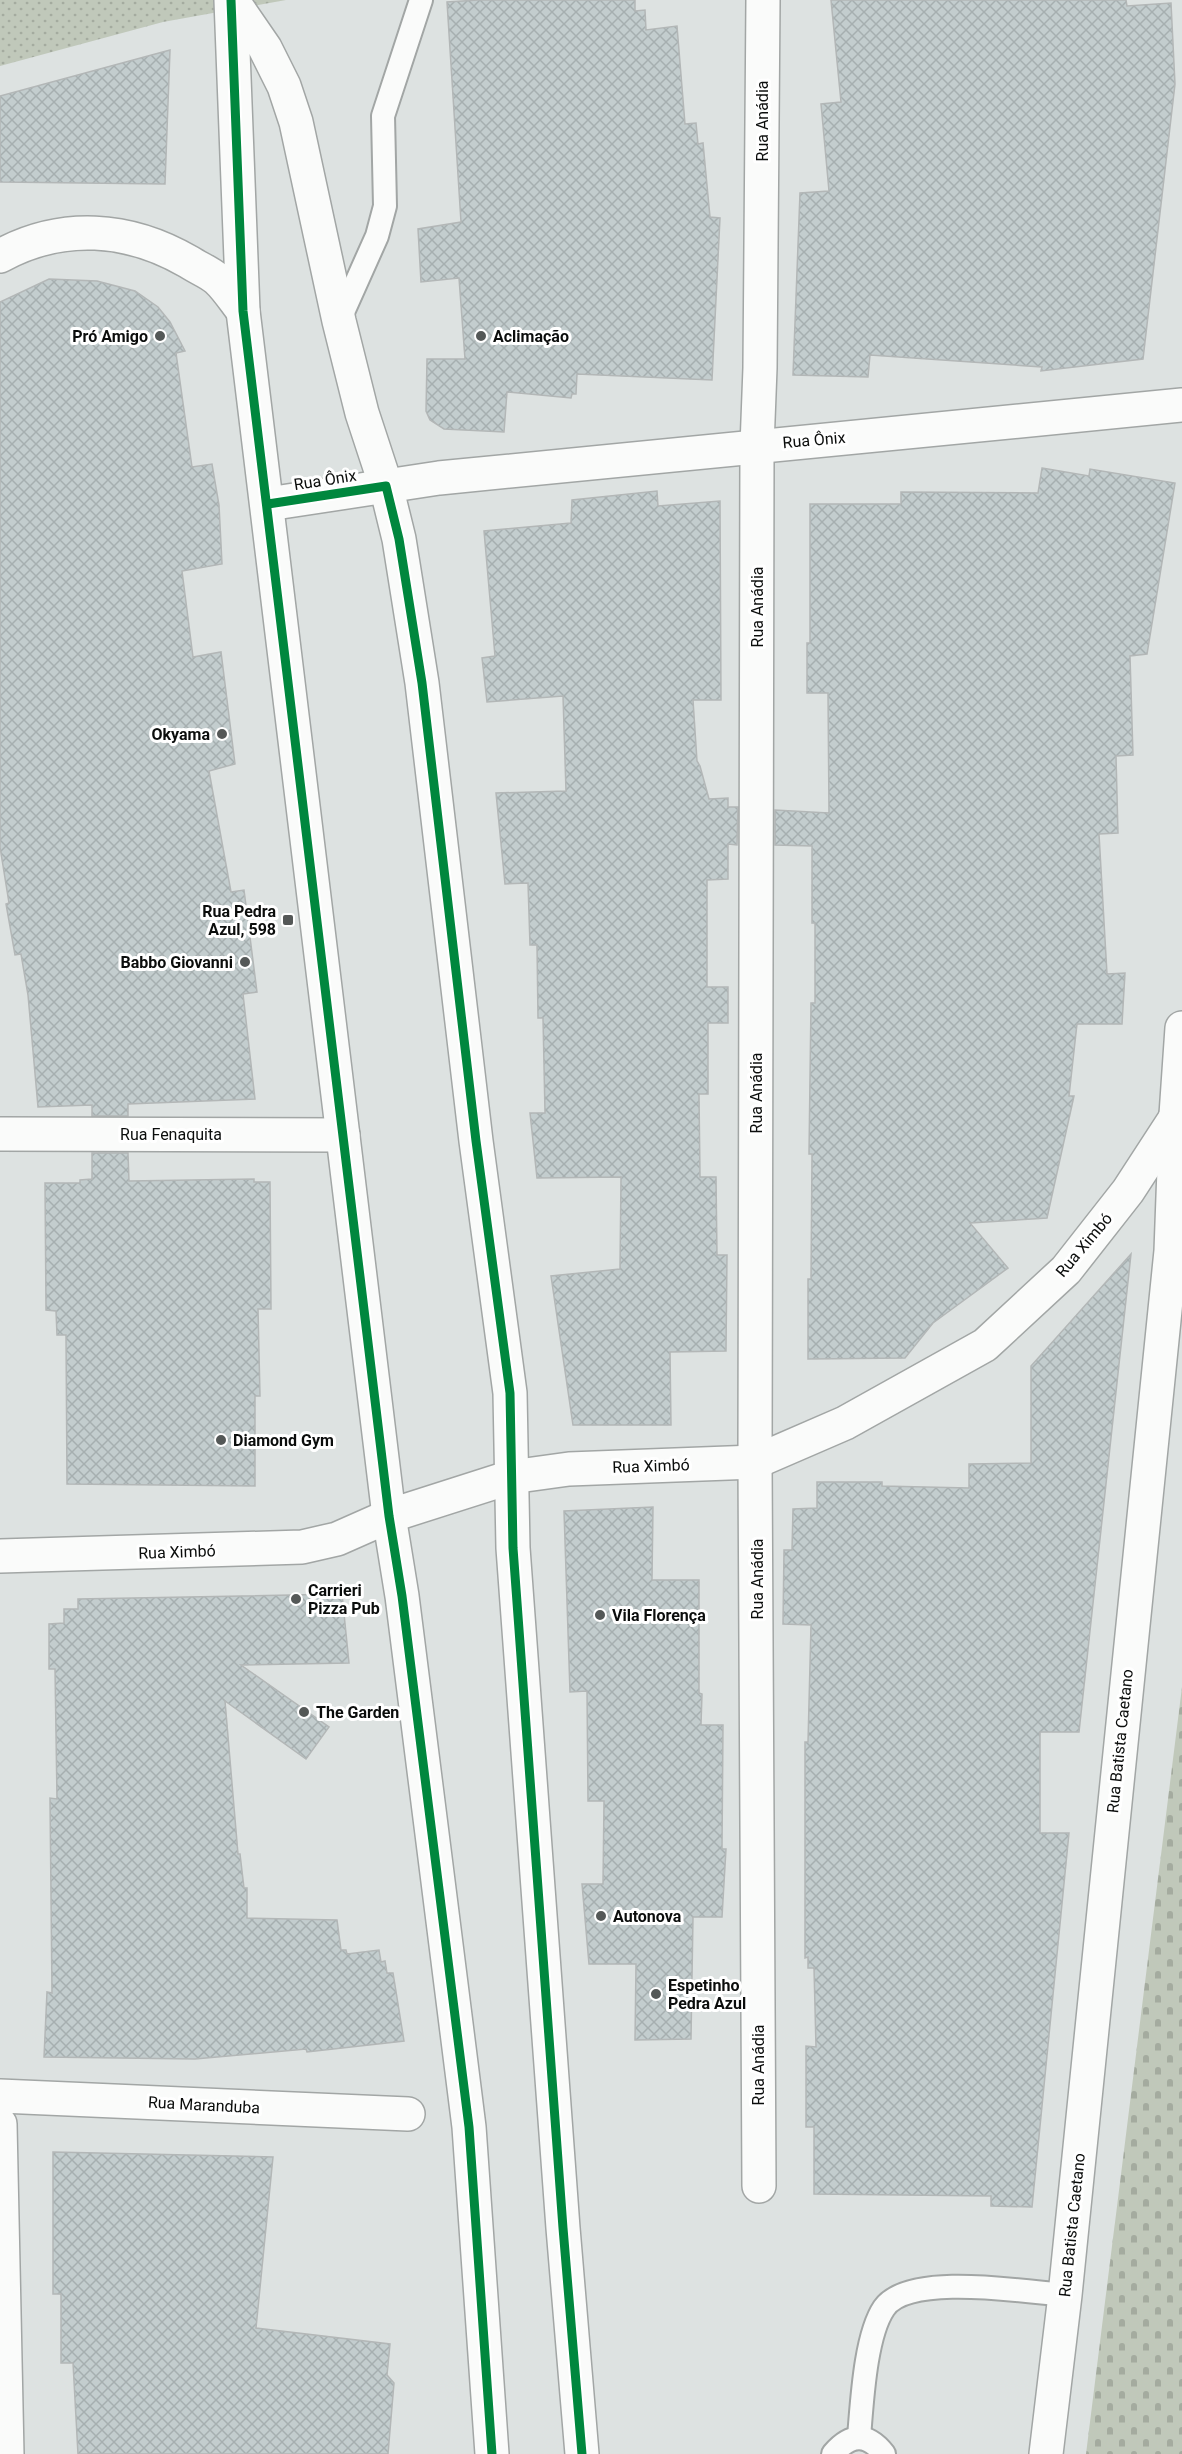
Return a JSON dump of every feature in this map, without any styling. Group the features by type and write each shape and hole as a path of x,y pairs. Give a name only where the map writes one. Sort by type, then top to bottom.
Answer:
{"street":[{"path":"231,0 243,311 389,1516 402,1596 469,2127 492,2454"},
{"path":"231,0 265,48 284,86 296,122 339,321 362,413 386,486 399,539 422,683 476,1141 510,1393 513,1548 582,2454"},
{"name":"Rua Anádia","path":"759,2186 755,1462 757,446 760,368 763,0"},
{"path":"0,256 51,236 97,233 137,238 167,249 217,279 243,311"},
{"name":"Rua Ônix","path":"268,504 386,486 757,446 1182,405"},
{"name":"Rua Batista Caetano","path":"1046,2454 1065,2295 1171,1251 1182,1028"},
{"name":"Rua Ximbó","path":"0,1556 302,1546 337,1539 389,1516 511,1477 569,1469 755,1462 845,1423 985,1345 1066,1270 1128,1191 1179,1112"},
{"name":"Rua Fenaquita","path":"0,1134 343,1135"},
{"name":"Rua Maranduba","path":"0,2096 408,2114"},
{"path":"0,2124 7,2454"}],"lane":[{"path":"339,321 377,236 385,206 383,116 421,0"},
{"path":"859,2437 864,2382 875,2330 885,2307 902,2293 932,2287 970,2287 1065,2295"},
{"path":"833,2454 843,2442 859,2437 874,2442 884,2454"}],"green space":[{"path":"0,0 286,0 163,22 0,66"},
{"path":"1182,1687 1182,2454 1086,2454"}],"building":[{"path":"635,0 635,11 645,10 646,30 677,26 685,124 696,123 698,144 703,143 710,217 720,218 712,380 577,374 576,394 572,394 571,398 507,392 504,432 444,429 430,420 426,411 427,359 465,359 459,278 421,282 418,229 461,222 447,2"},
{"path":"831,0 1126,0 1127,6 1171,3 1175,84 1143,359 1041,371 1042,367 870,355 868,377 793,375 800,193 829,191 821,104 841,102"},
{"path":"170,50 165,184 0,182 0,96"},
{"path":"49,279 97,281 135,291 158,307 170,322 185,351 176,353 192,467 212,464 219,505 222,564 182,571 193,657 221,652 235,764 209,771 231,892 244,890 257,992 243,994 255,1099 128,1104 128,1116 92,1116 92,1105 38,1107 28,995 21,954 15,955 6,904 9,903 0,847 0,302"},
{"path":"1042,468 1089,476 1090,469 1175,483 1147,654 1130,656 1133,755 1116,756 1118,833 1099,834 1107,974 1125,973 1122,1024 1077,1024 1069,1096 1074,1096 1047,1218 970,1223 1008,1268 933,1323 905,1358 808,1359 808,1279 811,1279 812,1154 809,1154 811,1003 815,1003 812,846 775,845 775,810 829,813 828,693 807,693 807,643 810,643 810,504 901,504 901,492 1038,493"},
{"path":"657,491 658,506 720,501 721,700 693,700 697,761 709,799 728,798 728,807 738,807 737,845 728,844 728,879 707,880 707,987 728,987 728,1023 708,1023 708,1094 699,1094 700,1177 716,1177 717,1255 727,1255 726,1351 670,1352 671,1425 573,1425 551,1276 620,1269 621,1177 537,1178 530,1113 545,1113 543,1018 538,1018 537,945 530,945 528,883 505,884 496,793 566,791 563,696 487,702 482,658 495,656 484,531 571,523 572,500"},
{"path":"92,1153 128,1153 129,1181 254,1179 254,1182 270,1182 271,1309 258,1309 260,1396 255,1396 255,1486 67,1484 66,1335 57,1335 56,1311 46,1310 45,1183 80,1183 80,1180 92,1179"},
{"path":"1131,1254 1079,1732 1040,1732 1040,1833 1069,1833 1032,2207 991,2206 991,2196 814,2194 814,2127 806,2127 806,2046 816,2047 814,1968 808,1968 808,1957 805,1958 805,1742 808,1742 811,1625 783,1624 784,1550 792,1550 793,1509 817,1508 817,1482 882,1482 882,1486 969,1488 969,1464 1031,1463 1031,1366"},
{"path":"653,1507 652,1580 699,1580 701,1725 723,1725 722,1849 726,1849 722,1917 693,1917 691,2039 635,2040 636,1964 589,1964 582,1884 603,1884 604,1801 588,1801 587,1691 570,1692 564,1511"},
{"path":"342,1594 349,1663 241,1665 329,1727 306,1759 225,1701 238,1854 240,1854 244,1888 247,1888 247,1918 337,1920 341,1950 346,1950 347,1954 379,1950 381,1962 385,1961 387,1973 393,1973 404,2041 307,2052 306,2049 195,2059 44,2057 47,1992 52,1993 50,1798 57,1799 55,1669 49,1669 49,1624 64,1623 64,1609 78,1609 78,1599"},
{"path":"53,2152 273,2157 256,2328 390,2344 387,2375 394,2383 388,2454 78,2454 73,2363 61,2363 61,2294 53,2294"}],"cycle path":[{"path":"231,0 243,311 389,1516 402,1596 469,2127 492,2454"},
{"path":"268,504 386,486 399,539 422,683 476,1141 510,1393 513,1548 582,2454"}],"place":[{"name":"Pró Amigo","path":"160,336"},
{"name":"Aclimação","path":"481,336"},
{"name":"Okyama","path":"222,734"},
{"name":"Rua Pedra Azul, 598","path":"288,920"},
{"name":"Babbo Giovanni","path":"245,962"},
{"name":"Diamond Gym","path":"221,1440"},
{"name":"Carrieri Pizza Pub","path":"296,1599"},
{"name":"Vila Florença","path":"600,1615"},
{"name":"The Garden","path":"304,1712"},
{"name":"Autonova","path":"601,1916"},
{"name":"Espetinho Pedra Azul","path":"656,1994"}]}
